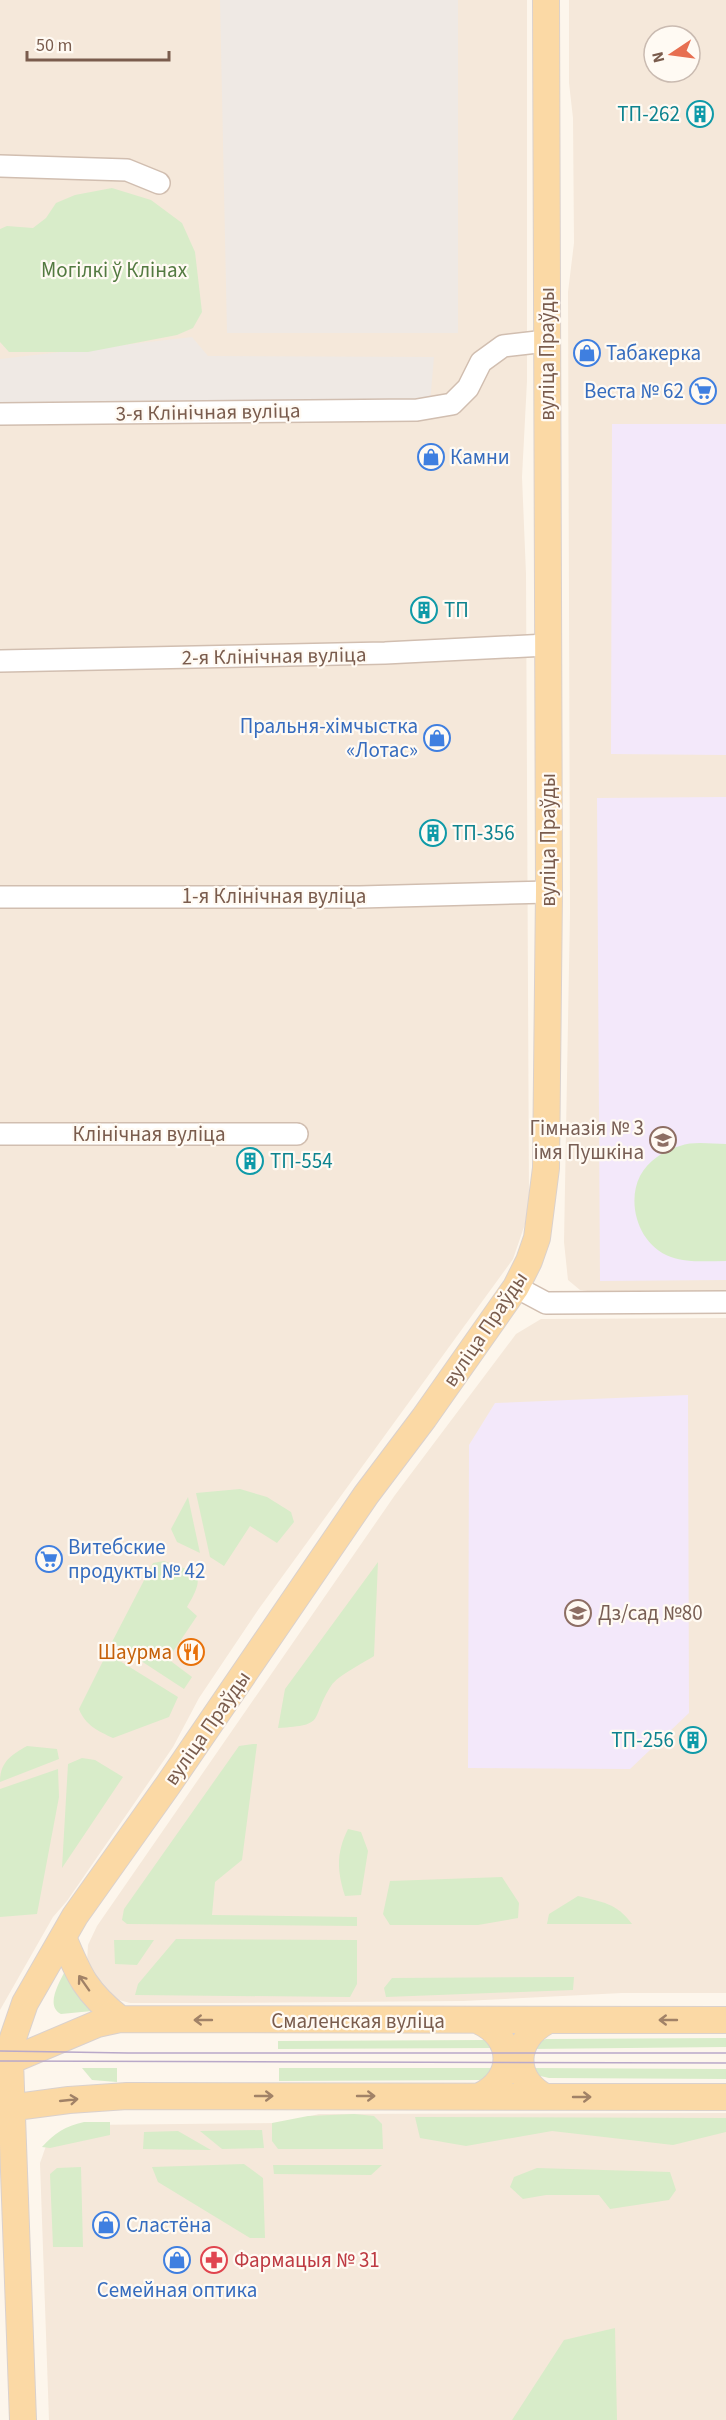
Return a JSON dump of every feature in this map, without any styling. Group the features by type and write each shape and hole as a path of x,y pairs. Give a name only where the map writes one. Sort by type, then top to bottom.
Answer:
{"main road":[{"name":"вуліца Праўды","path":"23,2420 5,2063 19,2017 33,1985 81,1906 187,1757 366,1495 424,1418 516,1287 530,1261 537,1238 546,1168 549,892 546,0"},
{"path":"63,1937 80,1978 100,2004 120,2019"},
{"name":"Смаленская вуліца","path":"5,2063 97,2024 120,2019 726,2020"},
{"path":"479,2021 495,2031 501,2039 507,2058 502,2077 496,2085 480,2096"},
{"path":"545,2097 536,2092 524,2077 520,2058 525,2039 547,2021"},
{"path":"6,2108 127,2096 726,2097"}],"street":[{"path":"0,166 128,170 159,183"},
{"name":"3-я Клінічная вуліца","path":"0,414 417,410 452,404 468,388 481,362 503,346 546,341"},
{"name":"2-я Клінічная вуліца","path":"0,661 385,653 547,645"},
{"name":"1-я Клінічная вуліца","path":"0,897 360,897 549,892"},
{"name":"Клінічная вуліца","path":"0,1134 297,1134"},
{"path":"516,1287 546,1303 726,1302"}],"shaded area":[{"path":"0,0 527,0 527,381 522,477 526,574 529,1197 525,1224 513,1259 258,1610 199,1698 173,1747 67,1901 53,1917 0,2010"},
{"path":"220,0 458,0 458,333 227,333"},
{"path":"569,0 726,0 726,1293 602,1293 580,1290 568,1280 564,1242 570,912 568,292 574,243 573,118 569,83"},
{"path":"192,337 208,356 434,357 430,403 0,409 0,359"},
{"path":"612,424 726,424 726,755 611,754"},
{"name":"Гімназія № 3 імя Пушкіна","path":"726,797 726,1280 600,1281 597,798"},
{"path":"726,1318 726,1993 622,1993 463,2001 215,2003 130,2003 108,1997 87,1962 88,1945 97,1926 395,1495 516,1334 541,1319"},
{"name":"Дз/сад №80","path":"688,1395 689,1713 630,1769 468,1768 469,1445 495,1403"},
{"path":"726,2113 726,2420 49,2420 40,2163 46,2146 80,2125 281,2123 319,2114"}],"green space":[{"name":"Могілкі ў Клінах","path":"112,188 151,200 182,223 195,252 202,312 193,328 177,335 88,352 9,352 0,342 0,229 7,226 33,228 46,218 56,203 75,195"},
{"path":"685,1144 726,1144 726,1261 684,1260 660,1252 643,1234 635,1211 636,1187 643,1171 662,1153"},
{"path":"240,1489 267,1497 291,1512 294,1522 277,1543 250,1526 224,1566 210,1557 196,1493"},
{"path":"188,1497 200,1553 177,1542 171,1529"},
{"path":"164,1561 184,1568 196,1575 198,1580 187,1607 197,1616 168,1659 192,1677 184,1689 112,1642 153,1563"},
{"path":"378,1562 374,1656 334,1682 324,1697 315,1719 311,1722 294,1727 278,1728 285,1689"},
{"path":"107,1653 178,1697 169,1717 113,1738 88,1723 79,1709"},
{"path":"257,1744 242,1860 215,1882 212,1915 357,1917 357,1926 127,1924 122,1920 124,1909 239,1746"},
{"path":"27,1746 57,1749 59,1759 0,1782 4,1764"},
{"path":"82,1758 95,1760 123,1777 62,1868 68,1764"},
{"path":"58,1769 59,1797 37,1914 0,1917 0,1789"},
{"path":"348,1829 361,1832 368,1851 361,1895 345,1896 340,1878 341,1846"},
{"path":"502,1877 519,1903 518,1918 478,1925 390,1925 383,1914 390,1881"},
{"path":"578,1896 615,1907 632,1924 547,1924 549,1914"},
{"path":"176,1939 357,1940 357,1984 350,1997 135,1995 138,1984"},
{"path":"114,1940 154,1940 137,1965 115,1964"},
{"path":"65,1971 74,1991 92,2011 61,2014 56,2010 55,1994"},
{"path":"574,1977 573,1990 386,1997 384,1988 392,1978"},
{"path":"726,2038 726,2047 529,2049 535,2043 546,2039"},
{"path":"486,2040 494,2048 278,2049 278,2041"},
{"path":"82,2068 117,2068 117,2082 92,2080"},
{"path":"279,2068 496,2068 487,2078 480,2080 279,2081"},
{"path":"528,2068 726,2069 726,2079 549,2078 536,2075"},
{"path":"354,2114 374,2116 382,2124 383,2149 278,2149 272,2141 272,2123 308,2116"},
{"path":"415,2117 726,2118 726,2132 673,2145 552,2131 466,2146 420,2138"},
{"path":"84,2122 110,2122 110,2135 50,2148 42,2147 61,2131"},
{"path":"262,2130 264,2148 222,2149 200,2131"},
{"path":"178,2131 211,2150 143,2149 144,2132"},
{"path":"244,2164 263,2178 265,2238 250,2238 158,2182 152,2167"},
{"path":"273,2165 382,2165 371,2175 274,2174"},
{"path":"81,2167 83,2247 53,2247 50,2174 57,2168"},
{"path":"537,2168 670,2172 676,2190 669,2200 610,2209 599,2195 546,2195 523,2199 510,2187 514,2177"},
{"path":"615,2328 617,2420 512,2420 564,2340"}],"tram line":[{"path":"0,2051 726,2053"},
{"path":"0,2061 726,2063"}],"place":[{"name":"ТП-262","path":"700,114"},
{"name":"Табакерка","path":"587,353"},
{"name":"Веста № 62","path":"703,391"},
{"name":"Камни","path":"431,457"},
{"name":"ТП","path":"424,610"},
{"name":"Пральня-хімчыстка «Лотас»","path":"437,738"},
{"name":"ТП-356","path":"433,833"},
{"name":"Гімназія № 3 імя Пушкіна","path":"663,1140"},
{"name":"ТП-554","path":"250,1161"},
{"name":"Витебские продукты № 42","path":"49,1559"},
{"name":"Дз/сад №80","path":"578,1613"},
{"name":"Шаурма","path":"191,1652"},
{"name":"ТП-256","path":"693,1740"},
{"name":"Сластёна","path":"106,2225"},
{"name":"Семейная оптика","path":"177,2260"},
{"name":"Фармацыя № 31","path":"214,2260"}]}
